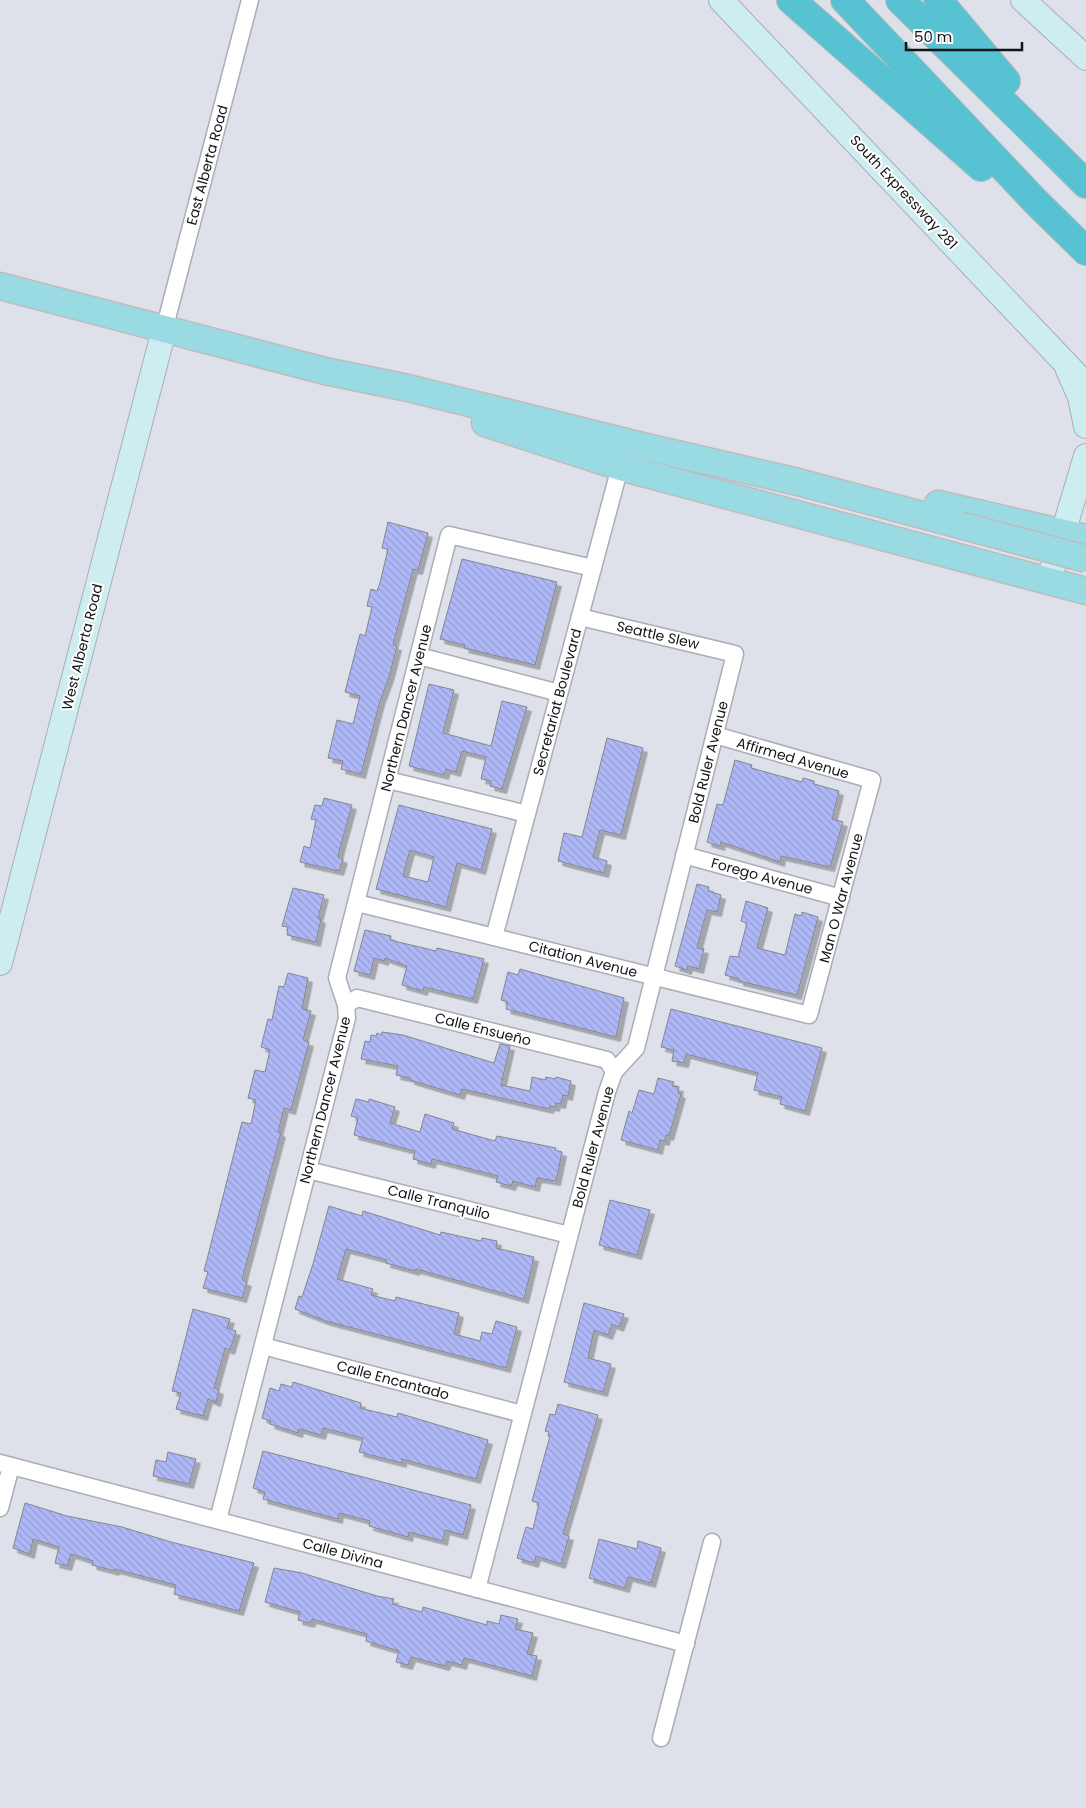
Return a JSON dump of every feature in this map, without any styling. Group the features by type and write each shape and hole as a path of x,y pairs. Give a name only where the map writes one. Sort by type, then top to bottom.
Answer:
{"highway":[{"path":"791,0 999,184 1036,202"},
{"path":"845,0 1036,202 1086,251"},
{"path":"900,0 1086,184"},
{"path":"938,0 992,67 1042,118 1061,161"}],"main road":[{"name":"South Expressway 281","path":"721,0 1086,385"},
{"path":"1023,0 1086,58"},
{"path":"0,286 325,371 408,388 798,482 1086,558"},
{"name":"West Alberta Road","path":"0,963 164,330"},
{"path":"1064,362 1080,397 1086,426"},
{"path":"325,371 620,467 1086,591"},
{"path":"408,388 534,406 790,470 1075,535"},
{"path":"1049,580 1075,535 1086,456"}],"street":[{"name":"East Alberta Road","path":"164,330 250,0"},
{"name":"Secretariat Boulevard","path":"494,937 620,467"},
{"name":"Northern Dancer Avenue","path":"218,1520 347,1018 346,1005 337,978 449,535 593,568"},
{"name":"Seattle Slew","path":"580,616 735,654"},
{"name":"Bold Ruler Avenue","path":"477,1589 606,1092 614,1072 636,1048 735,654"},
{"path":"419,656 559,693"},
{"name":"Affirmed Avenue","path":"715,735 872,780"},
{"path":"388,780 527,814"},
{"name":"Man O War Avenue","path":"809,1015 872,780"},
{"name":"Forego Avenue","path":"684,855 840,898"},
{"name":"Citation Avenue","path":"357,903 809,1015"},
{"name":"Calle Ensueño","path":"346,1005 358,998 607,1060 614,1072"},
{"name":"Calle Tranquilo","path":"308,1170 569,1235"},
{"name":"Calle Encantado","path":"263,1346 522,1414"},
{"path":"0,1508 5,1464"},
{"name":"Calle Divina","path":"5,1464 686,1644"},
{"path":"661,1738 712,1542"}],"building":[{"path":"388,522 428,533 418,570 413,569 393,645 397,646 361,774 341,769 343,761 328,758 337,720 353,724 360,696 345,692 360,634 365,636 372,607 367,606 371,589 377,591 380,583 388,549 382,548"},
{"path":"462,559 557,582 535,665 464,648 465,645 440,639"},
{"path":"429,684 454,690 443,733 491,746 502,701 527,707 502,789 490,786 491,781 481,779 486,757 462,751 456,772 446,769 444,775 409,766"},
{"path":"607,738 643,748 621,835 600,830 593,857 607,861 604,873 558,861 564,833 582,837"},
{"path":"735,760 752,765 751,768 802,782 803,778 814,781 814,784 839,791 832,819 843,822 830,867 781,856 780,862 721,842 720,846 707,842 717,804 723,805"},
{"path":"324,798 352,805 338,857 343,859 339,871 300,862 304,846 310,848 316,820 311,819 315,805 322,806"},
{"path":"399,805 492,829 481,870 457,863 446,907 376,889","holes":["410,850 434,857 428,882 403,876"]},
{"path":"697,884 709,887 708,891 721,895 717,912 707,910 697,948 704,949 699,969 688,966 687,970 675,966"},
{"path":"293,888 324,895 318,918 321,919 316,942 287,935 288,927 282,926"},
{"path":"746,901 768,908 757,948 785,955 795,914 801,916 802,912 818,917 797,995 739,981 739,979 725,975 730,956 738,957 747,923 741,921"},
{"path":"365,930 391,936 390,940 436,951 437,948 484,959 473,999 424,987 423,991 402,985 407,966 385,958 384,961 374,958 370,975 354,971"},
{"path":"520,969 624,998 616,1037 506,1009 508,1002 501,1000 508,972 518,975"},
{"path":"288,973 308,978 302,1009 311,1011 303,1040 309,1042 291,1110 284,1108 278,1132 281,1133 242,1280 247,1282 242,1298 203,1288 208,1272 204,1271 242,1122 251,1124 256,1100 248,1098 255,1070 265,1072 270,1050 261,1047 268,1019 272,1020 279,986 284,987"},
{"path":"671,1009 822,1048 805,1111 780,1104 782,1097 754,1090 758,1073 686,1054 684,1063 672,1061 674,1050 661,1047"},
{"path":"382,1032 403,1035 494,1063 500,1044 510,1046 501,1085 530,1091 532,1077 545,1080 546,1077 555,1079 556,1077 571,1081 568,1096 563,1095 561,1104 556,1103 555,1107 550,1106 549,1109 462,1089 460,1095 410,1080 410,1078 396,1075 398,1066 361,1059 365,1041 370,1042 371,1035 376,1036 377,1033 381,1035"},
{"path":"658,1078 674,1082 672,1086 679,1087 678,1093 681,1094 669,1136 666,1135 665,1141 660,1140 658,1150 621,1140 629,1111 632,1113 639,1090 654,1094"},
{"path":"356,1099 369,1102 369,1099 395,1107 390,1123 420,1132 425,1114 454,1123 452,1129 495,1141 497,1136 556,1148 555,1150 562,1152 556,1181 537,1178 535,1187 513,1181 511,1186 496,1182 498,1176 432,1159 431,1164 413,1159 415,1151 354,1135 358,1118 351,1116"},
{"path":"610,1200 650,1210 637,1255 599,1245"},
{"path":"329,1206 362,1216 363,1211 440,1235 441,1232 481,1241 482,1238 497,1241 496,1248 534,1257 524,1299 416,1269 415,1271 386,1263 387,1260 346,1249 337,1279 373,1289 371,1295 395,1301 396,1297 459,1313 454,1334 480,1341 482,1332 492,1334 496,1321 517,1327 506,1368 326,1321 295,1309 299,1296 302,1297 313,1264"},
{"path":"584,1303 624,1314 619,1327 612,1324 608,1335 594,1330 588,1358 611,1364 603,1392 564,1382"},
{"path":"193,1309 230,1319 227,1328 236,1331 230,1350 225,1348 214,1388 219,1390 216,1402 208,1399 203,1416 176,1409 181,1393 172,1391"},
{"path":"293,1382 361,1403 360,1408 397,1417 398,1413 488,1440 476,1479 402,1459 402,1463 359,1452 363,1438 323,1428 321,1435 299,1429 298,1433 270,1424 271,1421 262,1418 270,1388 279,1391 281,1384 292,1387"},
{"path":"558,1404 598,1415 563,1534 569,1536 561,1564 536,1556 534,1563 517,1558 526,1527 533,1529 539,1503 532,1501 550,1436 548,1436 549,1432 545,1431 550,1414 555,1415"},
{"path":"263,1451 471,1505 463,1535 445,1530 443,1541 409,1532 408,1537 369,1526 370,1521 339,1513 338,1519 263,1499 265,1492 253,1488"},
{"path":"168,1452 196,1459 189,1484 153,1476 156,1460 166,1462"},
{"path":"25,1503 67,1516 122,1527 171,1542 254,1563 239,1611 174,1594 176,1585 92,1565 93,1561 71,1554 67,1566 55,1563 59,1547 33,1539 30,1554 13,1548"},
{"path":"599,1539 637,1549 638,1541 661,1548 651,1583 628,1577 625,1588 589,1578"},
{"path":"274,1568 302,1573 377,1596 394,1599 392,1604 422,1612 423,1607 487,1625 487,1621 499,1624 501,1615 518,1619 515,1629 533,1633 527,1654 537,1656 532,1676 464,1658 462,1665 447,1661 445,1666 411,1657 408,1665 396,1662 399,1651 366,1641 367,1634 312,1619 310,1623 298,1620 300,1612 265,1602"}]}
